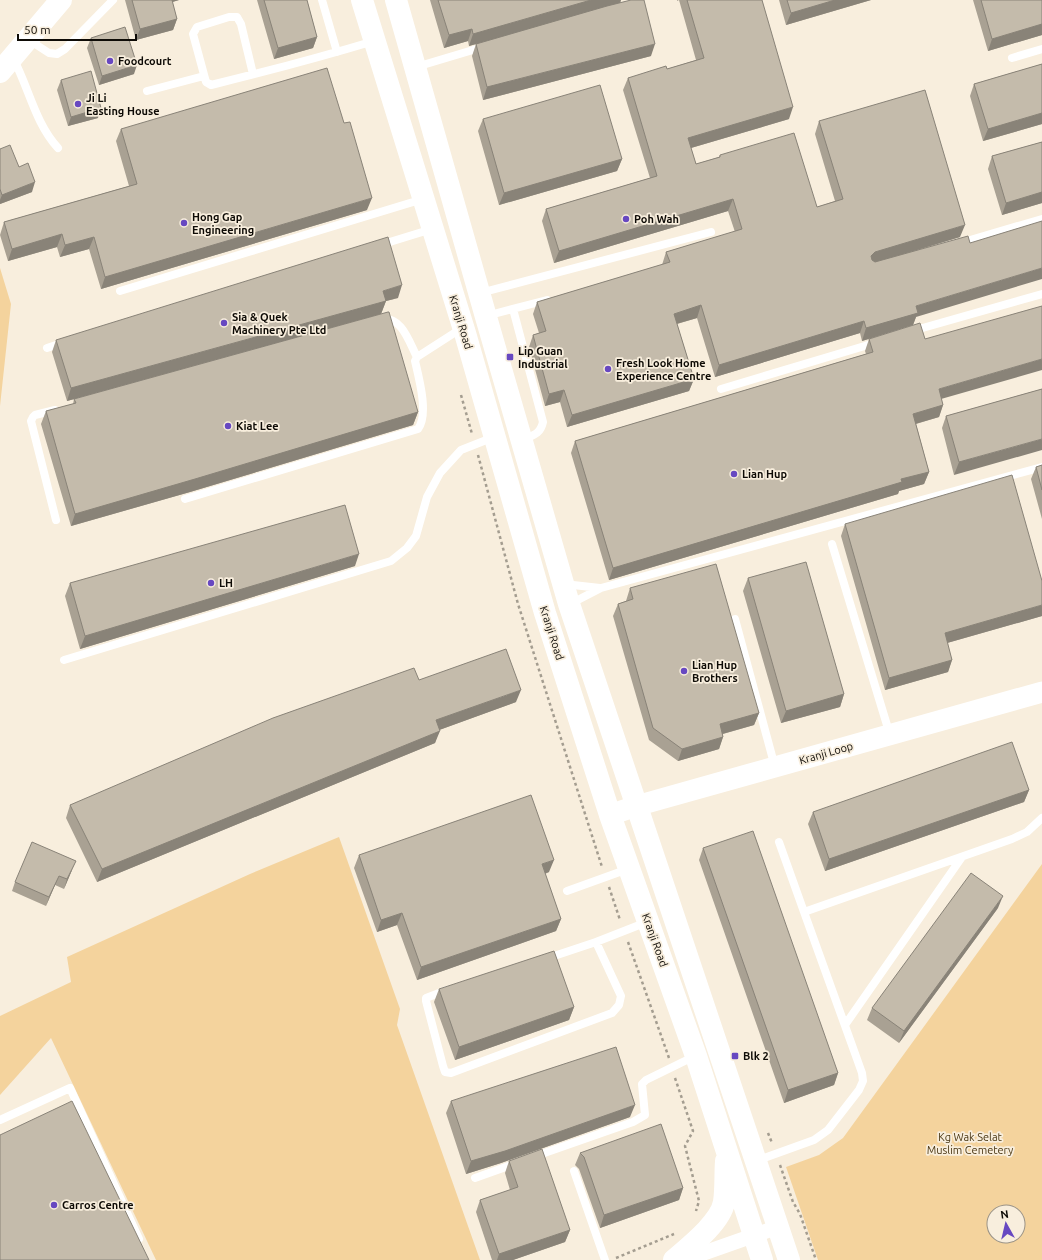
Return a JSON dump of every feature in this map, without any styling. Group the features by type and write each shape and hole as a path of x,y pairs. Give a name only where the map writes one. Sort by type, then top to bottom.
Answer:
{"main road":[{"path":"6,64 61,0"},
{"name":"Kranji Road","path":"362,0 463,328 485,441 545,613 610,815 696,1056 754,1236 759,1259"},
{"path":"396,0 566,594 787,1255"},
{"path":"674,1260 697,1240 719,1215 724,1203 727,1150"}],"street":[{"name":"Kranji Loop","path":"610,815 636,806 890,736 1042,692"},
{"path":"684,1260 778,1227"},
{"path":"759,1259 787,1255"}],"lane":[{"path":"28,39 49,53 57,54 65,49 113,0"},
{"path":"322,0 337,52"},
{"path":"253,74 239,19 234,16 196,27 194,29 193,34 204,76 206,82 210,85 253,74 337,52 374,41"},
{"path":"415,67 488,46"},
{"path":"1012,58 1042,49"},
{"path":"6,64 21,73 38,119 50,139 58,148"},
{"path":"147,91 204,76"},
{"path":"120,291 423,199"},
{"path":"953,245 1042,219"},
{"path":"370,248 433,229"},
{"path":"479,293 711,232"},
{"path":"901,335 1042,294"},
{"path":"486,317 558,297"},
{"path":"513,309 543,422 538,433 522,440"},
{"path":"375,321 390,319 396,322 400,326 417,357"},
{"path":"185,499 418,429 421,424 423,398 415,361 417,357 463,328"},
{"path":"722,389 886,339"},
{"path":"47,348 70,341"},
{"path":"56,520 32,421 35,415 65,407"},
{"path":"64,660 391,561 407,548 416,536 427,497 440,473 461,450 485,441"},
{"path":"566,594 601,588 1042,467"},
{"path":"832,544 890,736"},
{"path":"566,594 601,588"},
{"path":"735,619 775,768"},
{"path":"804,912 1012,839 1026,832 1042,818"},
{"path":"756,1160 814,1140 828,1130 859,1090 863,1081 862,1073 845,1025 778,842"},
{"path":"845,1025 962,857"},
{"path":"567,891 629,869"},
{"path":"536,962 596,942 648,922"},
{"path":"452,989 426,998 445,1072 451,1073 612,1013 618,1006 621,996 596,942"},
{"path":"475,1178 633,1122 645,1115 642,1084 646,1080 696,1056"},
{"path":"0,1120 70,1088 142,1246"},
{"path":"574,1171 605,1260"}],"path":[{"path":"460,392 485,441 518,604 606,877 672,1067 692,1132 684,1146 699,1201 698,1209 694,1215"},
{"path":"612,1260 637,1248 660,1241 680,1231"}],"green space":[{"path":"0,268 11,304 0,406"},
{"path":"339,837 400,1009 397,1025 480,1260 156,1260 51,1038 0,1095 0,1016 71,982 67,957 250,874"},
{"name":"Kg Wak Selat Muslim Cemetery","path":"1042,864 1042,1260 818,1260 786,1167 819,1155 843,1138"}],"building":[{"path":"132,0 172,0 177,19 140,29"},
{"path":"264,0 307,0 317,37 278,48"},
{"path":"438,0 591,0 473,34 472,29 449,35"},
{"path":"631,0 644,0 655,44 487,87 476,44"},
{"path":"687,0 762,0 793,107 688,138 696,164 720,157 720,155 794,133 817,207 843,199 819,121 925,90 965,225 875,252 871,256 872,260 875,262 968,236 970,243 1042,221 1042,268 916,306 918,313 866,328 864,321 719,365 701,305 674,314 694,379 572,415 564,390 549,394 533,335 546,331 537,302 670,262 666,252 742,229 733,199 559,251 546,209 657,176 628,78 666,66 667,69 704,58"},
{"path":"787,0 835,0 791,13"},
{"path":"981,0 1042,0 1042,24 992,39"},
{"name":"Foodcourt","path":"125,27 137,65 102,76 91,38"},
{"path":"1042,64 1042,113 988,129 974,84"},
{"path":"327,68 344,123 350,122 372,198 105,277 94,237 65,245 62,234 12,249 4,222 137,184 121,129"},
{"name":"Ji Li Easting House","path":"91,71 101,108 71,117 61,80"},
{"path":"600,85 622,159 504,193 483,119"},
{"path":"1042,142 1042,192 1006,203 992,156"},
{"path":"10,145 19,167 28,163 35,182 2,195 0,189 0,149"},
{"name":"Sia & Quek Machinery Pte Ltd","path":"388,237 402,285 383,291 386,301 71,388 56,340"},
{"name":"Lian Hup","path":"1042,306 1042,359 939,389 943,405 913,414 929,472 901,479 902,482 613,568 575,441 873,352 869,339 920,323 925,339"},
{"name":"Kiat Lee","path":"389,312 418,412 75,514 46,411 76,403 74,399"},
{"path":"1042,389 1042,439 959,462 946,416"},
{"path":"1042,465 1042,490 1036,467"},
{"path":"1012,475 1042,581 1042,605 945,633 952,660 889,678 845,524"},
{"name":"LH","path":"345,505 359,554 85,636 70,583"},
{"path":"806,562 844,694 786,711 748,578"},
{"name":"Lian Hup Brothers","path":"716,564 759,713 720,724 723,737 682,749 653,728 618,604 633,599 630,588"},
{"path":"506,649 521,690 436,720 440,731 102,869 70,805 273,718 414,668 419,680"},
{"path":"1012,742 1029,790 829,859 813,812"},
{"path":"531,795 554,860 542,864 561,919 421,967 402,913 381,920 359,855"},
{"path":"753,831 838,1073 788,1090 703,848"},
{"path":"32,842 76,861 67,879 59,876 49,897 15,882"},
{"path":"971,873 1003,896 904,1031 872,1008"},
{"path":"554,951 574,1007 459,1047 439,989"},
{"path":"616,1047 635,1105 505,1151 471,1161 451,1101"},
{"name":"Carros Centre","path":"72,1101 149,1260 0,1260 0,1135"},
{"path":"661,1124 683,1188 604,1215 584,1157 580,1153"},
{"path":"542,1149 570,1230 499,1254 480,1200 518,1187 509,1161"}],"place":[{"name":"Foodcourt","path":"110,61"},
{"name":"Ji Li Easting House","path":"78,104"},
{"name":"Poh Wah","path":"626,219"},
{"name":"Hong Gap Engineering","path":"184,223"},
{"name":"Sia & Quek Machinery Pte Ltd","path":"224,323"},
{"name":"Lip Guan Industrial","path":"510,357"},
{"name":"Fresh Look Home Experience Centre","path":"608,369"},
{"name":"Kiat Lee","path":"228,426"},
{"name":"Lian Hup","path":"734,474"},
{"name":"LH","path":"211,583"},
{"name":"Lian Hup Brothers","path":"684,671"},
{"name":"Blk 2","path":"735,1056"},
{"name":"Carros Centre","path":"54,1205"}]}
